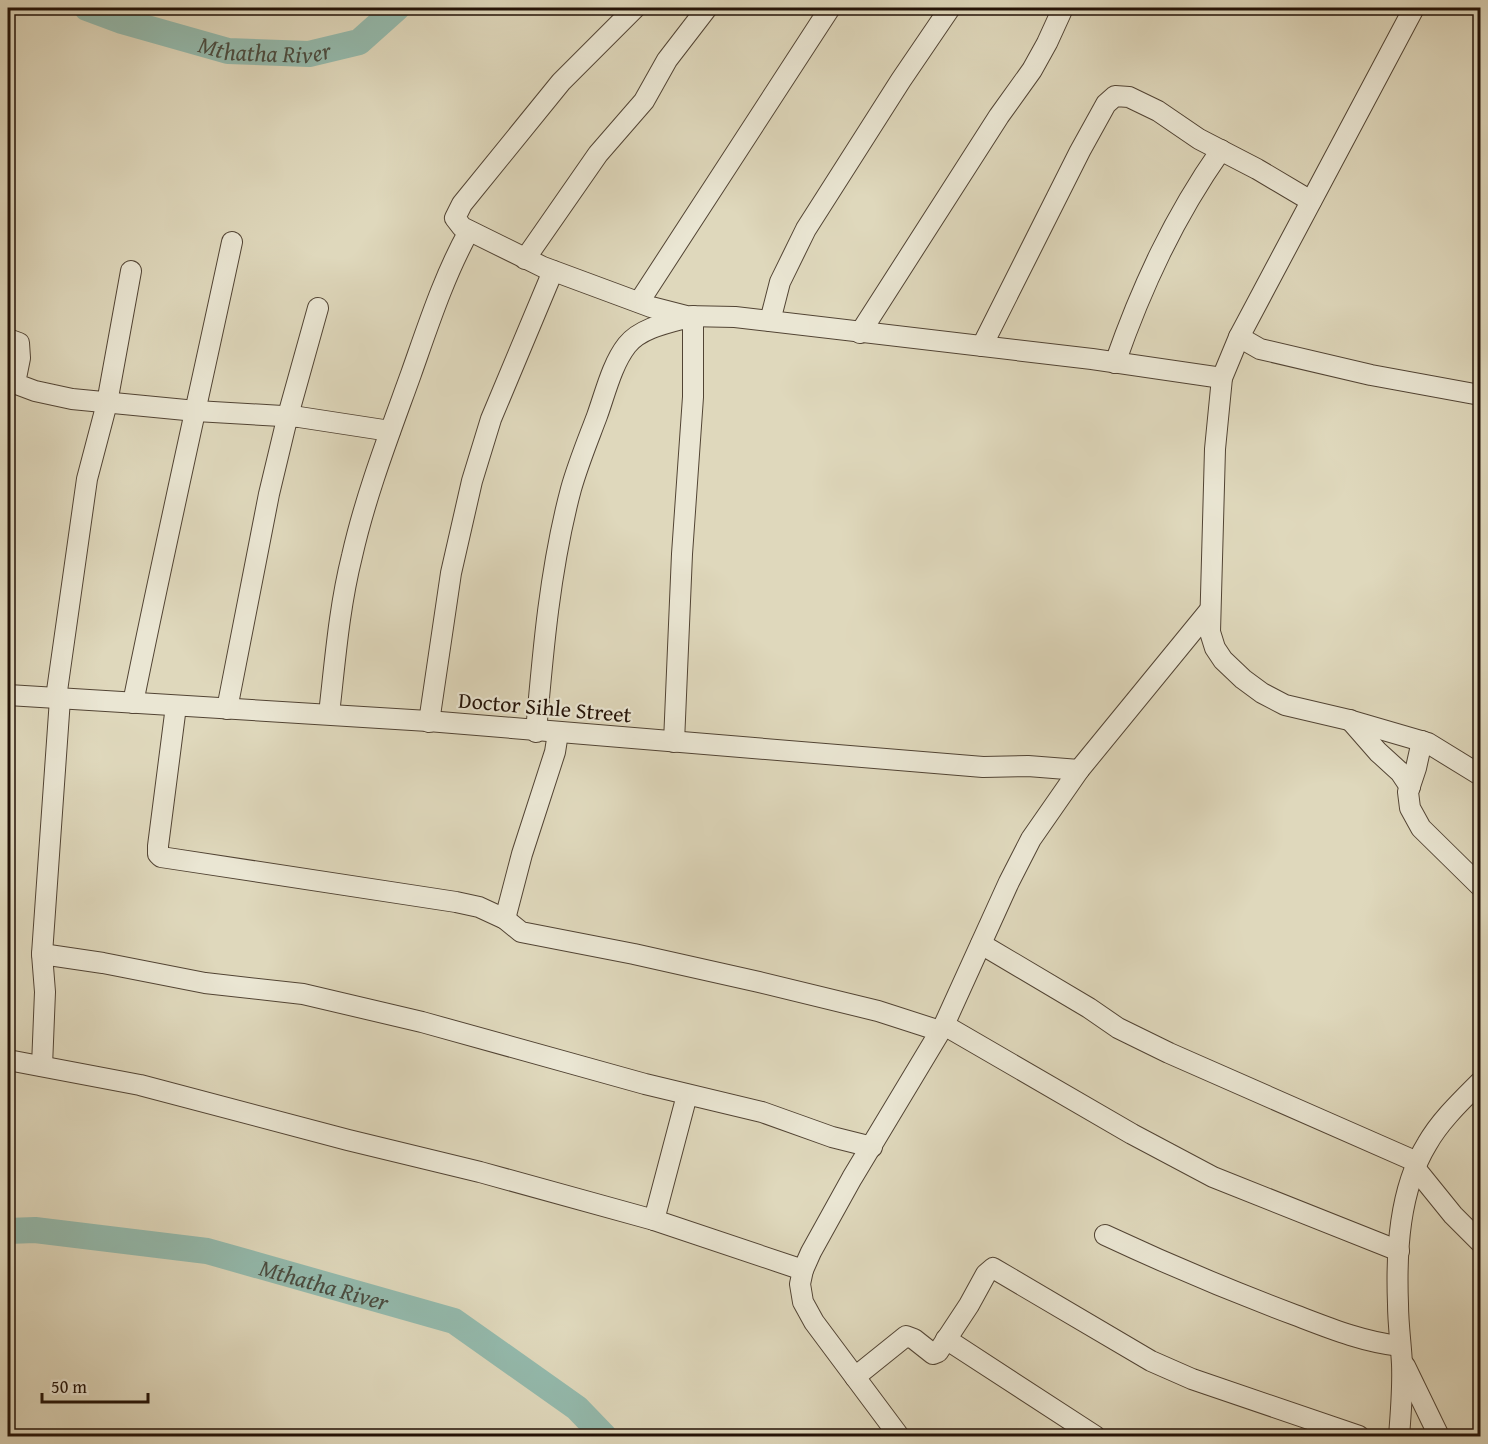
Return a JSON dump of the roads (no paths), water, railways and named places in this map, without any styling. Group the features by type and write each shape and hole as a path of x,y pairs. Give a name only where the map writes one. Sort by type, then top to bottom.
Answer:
{"street":[{"path":"635,8 561,82 462,204 455,218 457,223 553,271 670,313 770,321 1222,378"},
{"path":"525,259 598,154 644,101 667,60 708,8"},
{"path":"639,302 831,8"},
{"path":"770,321 780,282 806,229 900,80 950,8"},
{"path":"860,333 999,116 1032,70 1063,8"},
{"path":"1414,8 1239,337 1222,378 1215,449 1210,632 1215,648 1223,660 1262,693 1285,705 1349,720 1428,743 1480,775"},
{"path":"982,346 1080,151 1111,99 1121,95 1129,97 1158,111 1199,139 1311,201"},
{"path":"1115,363 1129,323 1172,229 1221,150"},
{"path":"329,714 339,628 351,557 375,473 437,303 458,251 469,231"},
{"path":"133,703 162,559 232,242"},
{"path":"42,1066 45,992 42,954 58,699 87,479 107,403 131,271"},
{"path":"429,722 451,573 472,481 491,419 553,271"},
{"path":"227,710 269,494 287,417 318,308"},
{"path":"536,732 547,615 558,547 572,486 601,405 615,368 627,345 642,333 693,316"},
{"path":"674,742 693,397 693,316"},
{"path":"1239,337 1260,349 1371,375 1480,395"},
{"path":"8,339 19,343 21,358 16,378 19,385 52,396 196,411 299,417 390,431"},
{"path":"899,1437 814,1322 803,1302 800,1284 803,1270 811,1252 942,1028 1031,839 1079,770 1209,611"},
{"name":"Doctor Sihle Street","path":"8,695 227,710 329,714 983,767 1028,766 1079,770"},
{"path":"176,706 158,846 158,854 161,857 479,907 505,919 521,932 634,954 942,1028 1213,1177 1399,1251"},
{"path":"1349,720 1400,772 1410,787"},
{"path":"505,919 522,854 551,766 558,733"},
{"path":"1422,741 1410,787 1410,808 1420,828 1480,886"},
{"path":"981,944 1089,1008 1118,1028 1416,1165 1453,1215 1480,1242"},
{"path":"42,954 103,963 205,983 303,994 422,1022 687,1095 762,1112 832,1137 872,1147"},
{"path":"8,1060 140,1085 480,1172 654,1220 803,1270"},
{"path":"1399,1437 1402,1400 1398,1303 1402,1218 1416,1165 1427,1143 1459,1104 1480,1083"},
{"path":"654,1220 687,1095"},
{"path":"1105,1235 1270,1305 1401,1353 1439,1437"},
{"path":"855,1377 906,1336 914,1339 933,1354 938,1352 986,1274 995,1268 1150,1361 1235,1394 1359,1437"},
{"path":"946,1339 1095,1437"}],"waterway":[{"name":"Mthatha River","path":"87,8 122,21 228,51 309,54 359,42 397,8"},
{"name":"Mthatha River","path":"8,1231 35,1230 207,1251 454,1321 577,1408 604,1436"}]}
